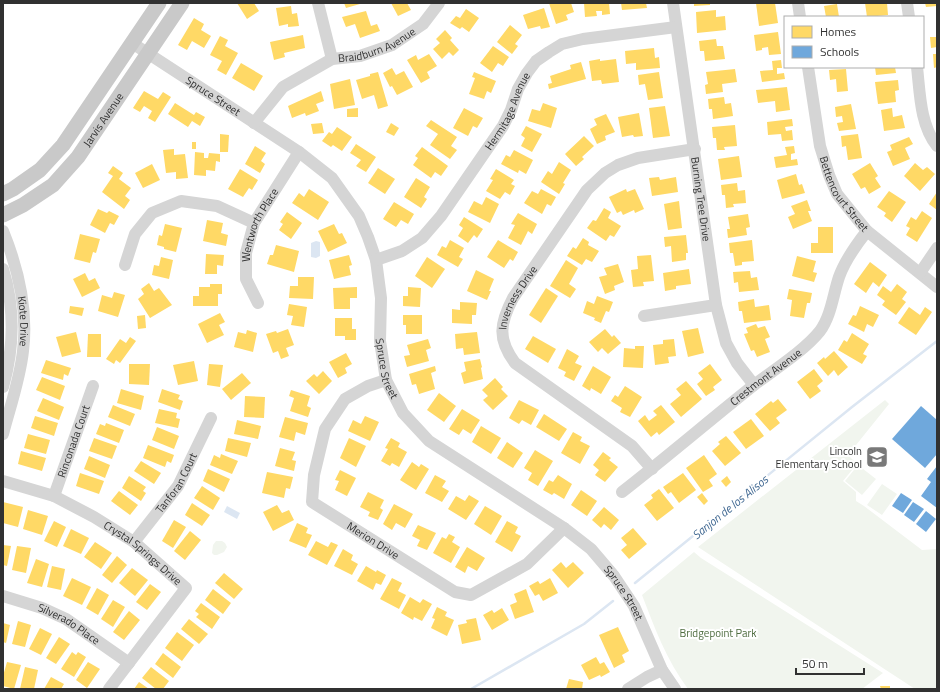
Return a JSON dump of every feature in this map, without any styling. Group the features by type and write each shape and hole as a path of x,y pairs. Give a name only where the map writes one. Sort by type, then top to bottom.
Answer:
{"main road":[{"name":"Jarvis Avenue","path":"3,194 40,170 63,145 159,3"},
{"name":"Jarvis Avenue","path":"3,215 23,205 52,185 78,157 182,3"}],"street":[{"path":"318,3 332,59"},
{"name":"Braidburn Avenue","path":"254,122 282,87 332,59 360,56 392,45 423,24 439,3"},
{"name":"Burning Tree Drive","path":"673,3 716,304 726,343 737,363 754,385"},
{"path":"798,3 800,16"},
{"path":"907,3 909,16"},
{"name":"Hermitage Avenue","path":"376,260 402,251 422,238 440,216 503,126 511,110 518,89 536,61 562,44 676,28"},
{"name":"Spruce Street","path":"132,43 299,152 332,178 359,216 376,260 381,298 380,341 386,380 403,413 428,441 564,528 591,549 614,576 634,606 662,670 675,689"},
{"name":"Bettencourt Street","path":"808,68 820,146 828,176 837,194 867,231 937,287"},
{"path":"917,68 924,121 933,141 937,146"},
{"name":"Inverness Drive","path":"652,469 632,446 515,363 507,352 503,340 502,327 506,312 513,298 587,190 605,173 618,165 638,158 695,149"},
{"name":"Wentworth Place","path":"258,303 246,279 246,253 254,223 299,152"},
{"path":"125,265 135,234 152,213 180,201 217,206 254,223"},
{"name":"Kiote Drive","path":"3,231 16,270 21,294 24,322 23,350 18,378 3,434"},
{"name":"Crestmont Avenue","path":"622,492 754,385 805,346 820,331 832,306 839,277 853,249 867,231"},
{"path":"920,273 937,248"},
{"name":"Kiote Drive","path":"3,269 9,296 12,323 11,349 3,387"},
{"path":"644,316 716,304"},
{"name":"Merion Drive","path":"386,380 368,386 345,399 325,429 314,475 312,502 455,592 471,595 527,564 564,528"},
{"name":"Rinconada Court","path":"54,496 93,386"},
{"name":"Tanforan Court","path":"134,542 178,486 211,418"},
{"name":"Crystal Springs Drive","path":"3,481 54,496 94,517 134,542 186,588 109,689"},
{"name":"Silverado Place","path":"3,596 42,608 66,619 128,664"},
{"path":"628,689 647,677 662,670"}],"green space":[{"name":"Lincoln Elementary School","path":"885,400 889,404 848,455 857,464 843,481 856,492 856,501 922,550 937,549 937,689 915,689 698,547"},
{"path":"858,465 876,479 862,495 845,481"},
{"path":"882,484 897,494 882,515 867,505"},
{"path":"216,541 222,541 227,547 224,552 214,555 212,553 213,545"},
{"name":"Bridgepoint Park","path":"694,552 701,558 883,673 862,689 688,689 667,655 656,632 642,595"}],"shaded area":[{"path":"316,241 320,242 320,256 316,258 311,257 311,243"},
{"path":"227,506 240,513 237,519 224,512"}],"building: Homes":[{"path":"237,3 254,3 259,11 247,19"},
{"path":"344,3 360,3 360,4 346,8"},
{"path":"391,3 407,3 411,10 398,16"},
{"path":"549,3 571,3 574,12 566,15 568,20 556,24"},
{"path":"584,3 609,3 610,14 602,15 602,11 596,11 597,16 585,17"},
{"path":"621,3 646,3 647,8 622,10"},
{"path":"694,3 710,3 710,5 694,6"},
{"path":"756,3 775,3 778,23 759,26"},
{"path":"865,3 887,3 888,15 867,16"},
{"path":"925,3 937,3 937,6 926,7"},
{"path":"837,4 839,16 826,16 824,6"},
{"path":"291,6 292,14 297,13 299,26 288,27 288,24 279,26 276,8"},
{"path":"544,8 550,27 541,29 540,26 528,29 523,15"},
{"path":"466,9 479,18 469,32 462,27 460,29 450,23 456,16 460,18"},
{"path":"716,10 716,17 725,16 726,30 697,33 696,12"},
{"path":"366,11 371,26 377,24 380,31 360,38 355,24 346,27 342,17"},
{"path":"194,18 204,24 201,30 211,36 204,48 192,41 187,50 178,45"},
{"path":"510,25 522,35 515,44 518,46 512,54 497,42"},
{"path":"445,30 452,38 450,40 459,50 453,56 449,52 442,59 433,49 440,43 436,39"},
{"path":"778,32 781,54 769,55 768,47 756,51 754,35"},
{"path":"303,35 305,48 284,53 285,57 274,60 270,42"},
{"path":"220,36 228,40 225,46 238,53 226,75 217,70 222,61 210,55"},
{"path":"930,37 937,37 937,47 931,48"},
{"path":"716,39 717,46 723,46 725,59 705,61 704,51 700,51 699,41"},
{"path":"493,46 509,57 503,66 498,63 492,72 480,63"},
{"path":"654,48 655,58 659,57 660,68 636,70 636,63 626,64 625,51"},
{"path":"429,54 437,66 427,72 430,78 421,83 407,60 416,55 418,60"},
{"path":"933,54 937,54 937,67 934,68"},
{"path":"600,59 600,61 616,59 619,82 602,84 601,80 592,81 589,61"},
{"path":"781,60 782,68 777,68 777,74 784,73 785,79 762,82 760,71 773,70 772,61"},
{"path":"581,62 586,79 549,89 548,84 552,83 550,76 571,69 570,65"},
{"path":"241,63 263,76 254,91 232,78"},
{"path":"392,68 396,75 404,71 413,87 397,95 392,86 390,87 383,73"},
{"path":"875,68 895,68 896,73 876,75"},
{"path":"735,69 737,82 722,84 723,92 706,94 705,85 708,84 706,72"},
{"path":"846,69 848,91 837,92 836,79 830,80 829,70"},
{"path":"378,72 388,106 378,109 374,95 362,99 356,80"},
{"path":"474,72 496,81 491,93 487,91 484,99 469,94 475,78 472,77"},
{"path":"659,72 663,98 648,100 645,84 639,85 638,75"},
{"path":"350,79 355,105 334,109 330,84"},
{"path":"898,80 899,90 895,91 896,102 878,104 875,82"},
{"path":"787,87 790,110 776,112 775,101 758,103 756,90"},
{"path":"144,91 158,99 163,92 171,97 155,122 148,118 152,111 144,106 140,112 133,108"},
{"path":"321,91 324,101 316,104 319,111 306,116 305,113 292,118 288,106"},
{"path":"724,97 725,104 731,103 733,116 713,119 712,109 709,109 708,99"},
{"path":"175,103 194,115 196,112 205,117 200,126 192,121 188,127 168,114"},
{"path":"543,103 557,108 551,128 528,121 532,109 540,111"},
{"path":"851,104 856,129 839,131 837,123 843,122 842,116 836,117 835,107"},
{"path":"665,106 670,136 653,138 649,108"},
{"path":"358,108 358,117 347,117 347,109"},
{"path":"464,108 483,118 477,128 473,126 468,136 453,128"},
{"path":"892,108 893,117 902,115 905,128 884,131 881,110"},
{"path":"639,113 643,136 634,137 633,135 622,137 618,117"},
{"path":"606,114 615,132 605,136 606,140 597,144 590,129 597,125 594,119"},
{"path":"792,119 793,126 785,127 786,131 792,130 793,140 782,141 781,134 768,135 767,122"},
{"path":"431,120 457,137 451,146 457,150 450,159 430,145 438,134 426,126"},
{"path":"322,123 324,133 313,134 311,124"},
{"path":"391,123 399,128 394,136 386,132"},
{"path":"735,125 737,146 724,147 725,150 717,150 716,138 713,138 712,127"},
{"path":"526,126 542,134 532,152 521,146 525,138 521,135"},
{"path":"337,127 352,137 342,151 333,145 331,147 322,141 329,132 332,134"},
{"path":"220,134 229,135 228,152 220,152"},
{"path":"858,134 862,158 848,160 846,146 842,147 841,136"},
{"path":"584,136 594,146 582,157 584,159 576,166 565,154"},
{"path":"909,137 913,144 905,148 910,159 893,166 887,152 892,150 890,145"},
{"path":"192,142 196,142 196,149 192,149"},
{"path":"356,144 376,157 366,172 356,166 361,160 350,153"},
{"path":"255,146 266,153 261,161 265,164 260,173 245,164"},
{"path":"794,146 795,153 791,154 791,160 797,159 798,165 776,168 774,157 787,155 785,147"},
{"path":"422,147 448,166 441,176 435,172 431,178 413,165 418,158 415,156"},
{"path":"174,149 174,155 185,154 188,178 176,179 176,172 166,173 163,150"},
{"path":"514,150 533,160 526,174 519,170 518,173 501,164 506,155 510,157"},
{"path":"195,152 204,153 204,158 208,158 209,153 220,154 220,162 216,161 215,171 206,170 206,176 194,175"},
{"path":"739,156 742,177 721,180 718,159"},
{"path":"559,162 571,170 563,183 565,184 559,194 541,182 548,171 552,174"},
{"path":"870,163 878,176 875,178 881,187 869,194 865,187 861,189 852,174"},
{"path":"915,163 923,170 927,167 935,174 920,191 904,176"},
{"path":"152,164 160,180 143,188 135,173"},
{"path":"113,166 123,173 119,179 131,188 125,196 130,200 124,209 102,192 113,176 108,173"},
{"path":"378,168 395,179 385,194 368,183"},
{"path":"240,169 258,180 252,190 249,188 243,197 228,189"},
{"path":"496,169 514,180 511,184 515,186 510,195 505,192 500,199 486,191 493,180 490,179"},
{"path":"796,174 799,185 802,184 805,193 782,199 777,180"},
{"path":"659,177 660,180 676,177 678,192 652,196 649,178"},
{"path":"416,178 430,187 424,197 427,199 421,208 404,197"},
{"path":"737,183 738,191 745,190 746,203 733,204 734,207 726,208 725,195 722,195 721,185"},
{"path":"309,189 329,202 318,220 292,203 299,193 304,197"},
{"path":"541,189 556,197 551,206 547,204 542,214 524,203 532,191 538,194"},
{"path":"626,189 627,192 635,189 644,209 635,213 634,210 623,215 621,211 617,213 609,197"},
{"path":"889,191 906,202 892,222 884,216 886,213 877,207"},
{"path":"937,192 937,210 929,204"},
{"path":"486,197 499,204 490,223 468,212 474,201 482,205"},
{"path":"807,200 811,211 808,211 812,221 793,229 788,217 795,214 791,206"},
{"path":"679,201 682,228 668,230 664,204"},
{"path":"394,202 414,214 408,224 401,220 396,227 383,219"},
{"path":"604,208 611,212 608,218 621,226 614,237 610,235 606,241 587,228 593,220 596,221"},
{"path":"98,209 107,213 109,211 119,216 114,225 110,223 105,233 90,225"},
{"path":"922,211 932,218 917,242 906,235 910,228 906,226 911,217 916,220"},
{"path":"287,212 302,223 291,239 279,230 283,224 280,222"},
{"path":"518,213 537,224 532,234 528,231 521,245 508,238 515,225 511,224"},
{"path":"748,214 750,227 746,228 747,235 728,238 727,229 730,229 728,217"},
{"path":"464,217 483,229 477,238 474,235 468,243 458,236 463,228 459,225"},
{"path":"207,220 223,223 221,233 228,235 226,246 203,241"},
{"path":"165,224 182,228 176,252 164,249 164,247 157,245 159,235 162,236"},
{"path":"334,224 339,234 342,233 347,243 328,252 318,231"},
{"path":"818,227 833,227 833,253 811,253 811,243 818,243"},
{"path":"80,234 100,239 96,253 93,252 90,263 74,259"},
{"path":"686,235 688,253 686,253 686,260 672,262 671,246 665,247 664,237"},
{"path":"583,238 589,242 588,245 599,251 592,262 586,259 582,265 567,256 573,247 576,249"},
{"path":"450,240 464,248 459,257 463,259 458,267 437,255 442,246 446,248"},
{"path":"498,240 518,252 513,261 510,259 504,268 487,257"},
{"path":"752,240 754,261 742,262 742,265 735,266 733,253 730,253 729,243"},
{"path":"276,245 299,251 294,272 267,264 270,255 273,255"},
{"path":"206,254 224,255 223,266 217,265 217,274 205,274"},
{"path":"349,255 352,265 349,266 351,275 334,279 329,260"},
{"path":"651,255 654,281 643,282 644,286 633,287 631,270 638,269 637,256"},
{"path":"797,256 816,261 813,272 817,273 814,282 792,276"},
{"path":"161,257 173,260 169,279 152,275 154,265 159,266"},
{"path":"427,257 445,269 432,288 415,276"},
{"path":"566,260 578,268 569,284 576,289 570,298 550,286"},
{"path":"870,262 887,275 879,287 873,282 866,293 854,284"},
{"path":"618,264 624,282 614,286 615,290 605,294 599,277 607,275 604,268"},
{"path":"689,269 691,284 676,286 676,289 665,291 663,273"},
{"path":"476,270 494,279 487,300 467,291"},
{"path":"750,271 751,278 757,277 759,290 739,292 738,282 734,283 733,272"},
{"path":"85,273 89,281 95,278 100,288 82,297 73,279"},
{"path":"298,277 314,277 313,299 289,298 290,286 298,286"},
{"path":"149,283 154,291 159,288 172,305 150,318 138,299 144,294 141,289"},
{"path":"210,284 222,284 222,294 218,294 218,306 193,306 193,296 199,296 199,287 210,287"},
{"path":"897,284 907,292 902,299 906,302 896,315 882,305 885,301 877,295 883,286 891,292"},
{"path":"357,287 357,298 350,298 350,309 334,309 333,288"},
{"path":"408,287 421,288 420,307 403,306 403,296 408,296"},
{"path":"546,288 558,296 541,323 529,315"},
{"path":"789,289 812,293 810,303 807,303 804,318 790,316 792,300 787,299"},
{"path":"114,292 125,295 118,317 98,311 102,295 112,298"},
{"path":"597,296 613,302 609,312 606,311 601,323 594,320 595,318 583,313 587,301 594,304"},
{"path":"754,299 755,307 769,305 771,320 744,323 742,311 739,311 738,302"},
{"path":"460,302 477,303 476,315 472,315 472,324 452,323 452,309 460,310"},
{"path":"289,304 307,307 304,327 291,325 293,316 287,315"},
{"path":"70,306 84,308 82,316 69,313"},
{"path":"860,306 879,315 873,327 867,324 864,332 848,324 853,315 856,316"},
{"path":"909,307 920,315 925,307 932,312 916,335 898,323"},
{"path":"220,313 225,322 219,325 224,335 207,343 198,324"},
{"path":"145,315 146,328 138,329 137,316"},
{"path":"403,315 422,315 422,334 406,334 406,325 403,325"},
{"path":"335,318 352,318 352,329 356,329 356,340 345,340 345,336 335,336"},
{"path":"756,324 758,328 765,326 770,337 765,339 770,352 757,357 754,350 751,351 744,334 748,333 746,328"},
{"path":"698,328 704,353 688,357 682,331"},
{"path":"288,329 294,345 286,348 289,356 281,359 278,351 273,353 266,334 276,331 277,333"},
{"path":"605,329 612,337 614,335 621,343 608,354 602,348 598,352 589,342"},
{"path":"247,330 257,333 253,352 234,347 238,332 246,334"},
{"path":"76,332 81,352 62,357 56,337"},
{"path":"477,332 480,353 464,355 463,348 456,349 455,334"},
{"path":"852,333 869,344 863,354 867,356 862,364 838,350 844,340 847,342"},
{"path":"88,334 101,334 101,357 87,357"},
{"path":"533,336 556,349 548,363 525,349"},
{"path":"130,337 136,341 120,363 116,360 114,364 106,359 120,339 126,343"},
{"path":"428,339 431,348 426,350 429,361 407,367 404,356 410,355 407,345"},
{"path":"674,339 676,356 668,357 669,363 655,365 653,345 663,344 663,340"},
{"path":"635,346 644,346 643,368 623,367 624,348 635,349"},
{"path":"567,349 579,356 575,363 582,366 574,381 564,376 566,372 558,368"},
{"path":"834,351 848,367 838,376 834,370 828,376 817,363 824,357 825,359"},
{"path":"346,353 352,364 345,368 347,373 338,378 329,362"},
{"path":"480,359 483,379 464,384 461,373 466,371 464,362"},
{"path":"46,360 71,368 68,376 64,374 63,380 41,373"},
{"path":"194,361 198,381 178,385 173,365"},
{"path":"129,364 150,364 149,385 129,384"},
{"path":"209,364 223,365 220,387 207,385"},
{"path":"710,364 722,380 713,387 715,390 706,396 697,384 703,379 698,373"},
{"path":"435,366 436,371 431,373 435,389 419,394 416,384 412,385 409,374"},
{"path":"593,366 611,377 601,394 591,388 590,391 582,386"},
{"path":"814,369 823,381 817,386 821,391 810,399 797,382"},
{"path":"323,371 332,381 319,394 306,381 314,374 317,377"},
{"path":"242,373 251,383 231,400 222,389"},
{"path":"42,377 65,386 60,400 36,390"},
{"path":"495,378 503,387 501,389 508,396 493,410 483,400 488,396 482,390"},
{"path":"686,381 702,399 681,417 670,404 681,395 676,389"},
{"path":"625,386 642,397 630,417 620,412 622,408 611,401 615,395 618,397"},
{"path":"121,389 144,396 141,410 117,403"},
{"path":"162,389 180,395 178,399 183,401 180,410 158,402"},
{"path":"291,390 310,396 307,406 311,408 308,417 290,411 294,398 289,396"},
{"path":"439,393 456,406 444,422 427,410"},
{"path":"245,396 265,397 264,418 244,417"},
{"path":"43,398 64,407 59,420 37,411"},
{"path":"778,399 787,410 776,418 780,423 770,431 755,414 771,401 773,403"},
{"path":"519,400 539,410 531,425 522,420 519,424 509,418"},
{"path":"113,405 135,414 130,426 108,417"},
{"path":"661,405 675,422 659,435 657,432 651,437 638,421 645,415 649,421 657,415 653,411"},
{"path":"159,409 177,413 176,418 180,419 178,428 155,423"},
{"path":"462,409 480,420 471,434 463,429 459,435 449,429"},
{"path":"544,414 567,429 559,441 536,427"},
{"path":"35,416 58,423 54,436 31,428"},
{"path":"365,416 379,422 370,441 348,431 353,420 361,424"},
{"path":"285,417 308,423 305,435 296,432 294,441 279,437"},
{"path":"751,419 764,436 746,449 733,432"},
{"path":"237,420 261,426 258,439 234,434"},
{"path":"106,423 124,430 119,443 96,434 100,424 105,426"},
{"path":"481,426 501,438 491,454 472,442"},
{"path":"157,427 179,436 174,449 152,440"},
{"path":"573,432 582,437 580,441 590,446 580,464 561,453"},
{"path":"28,434 50,440 46,454 24,448"},
{"path":"726,436 741,453 725,466 712,451 720,444 718,442"},
{"path":"94,438 117,446 112,459 89,451"},
{"path":"228,438 251,443 247,457 225,451"},
{"path":"349,438 366,446 356,467 340,458"},
{"path":"391,438 400,443 398,447 407,452 399,467 392,463 390,466 381,461 388,449 385,448"},
{"path":"507,442 523,453 513,468 497,458"},
{"path":"148,445 174,455 171,463 167,461 165,467 143,458"},
{"path":"280,448 295,452 292,460 296,461 294,471 275,466"},
{"path":"535,450 553,461 538,486 528,480 532,473 524,468"},
{"path":"21,451 46,458 42,471 18,464"},
{"path":"603,452 611,458 609,460 618,467 605,482 595,475 599,470 593,465"},
{"path":"221,454 238,461 232,474 210,465 214,455 220,458"},
{"path":"704,455 717,474 709,480 713,486 703,492 686,468"},
{"path":"89,456 110,465 105,478 84,469"},
{"path":"141,461 161,473 154,484 134,471"},
{"path":"412,462 419,467 421,464 429,469 416,490 400,480"},
{"path":"208,469 230,479 224,492 203,481"},
{"path":"340,470 356,478 347,496 335,490 339,481 335,480"},
{"path":"267,472 293,477 290,489 286,488 284,498 262,493"},
{"path":"80,473 104,481 99,494 76,486"},
{"path":"683,473 696,490 679,503 671,492 668,494 663,487"},
{"path":"435,475 446,481 442,487 449,491 442,502 425,493"},
{"path":"558,475 572,484 564,499 554,493 552,495 543,490 549,480 553,482"},
{"path":"129,476 146,487 143,491 146,493 141,501 122,488"},
{"path":"727,476 731,482 726,487 721,481"},
{"path":"202,486 220,498 213,510 194,498"},
{"path":"659,489 674,508 657,521 644,505 653,498 651,495"},
{"path":"581,490 597,501 587,516 571,505"},
{"path":"119,491 138,505 130,515 111,501"},
{"path":"368,492 384,500 380,508 383,510 378,520 368,516 370,512 360,507"},
{"path":"702,493 708,501 704,505 697,497"},
{"path":"469,495 479,501 466,520 448,509 456,496 465,501"},
{"path":"3,502 23,507 18,527 3,523"},
{"path":"192,503 210,515 202,526 185,515"},
{"path":"394,504 413,514 405,528 396,523 392,530 383,524"},
{"path":"277,505 282,513 289,510 294,520 273,531 263,512"},
{"path":"485,506 502,516 491,535 474,524"},
{"path":"604,507 619,520 611,530 604,524 601,528 592,520"},
{"path":"28,510 48,516 42,535 23,529"},
{"path":"174,520 186,527 173,548 162,541"},
{"path":"54,521 66,527 57,547 44,541"},
{"path":"507,521 518,527 515,533 521,536 512,552 495,542"},
{"path":"297,523 308,528 306,533 312,535 306,548 289,541"},
{"path":"418,525 436,533 427,550 417,546 420,540 412,536"},
{"path":"633,528 647,544 629,559 621,550 627,545 621,538"},
{"path":"71,529 89,538 81,554 63,546"},
{"path":"190,531 201,540 185,560 174,551"},
{"path":"449,534 455,537 452,542 460,547 451,563 433,553 442,537 446,539"},
{"path":"316,541 328,547 331,542 338,545 327,565 308,555"},
{"path":"95,542 112,553 101,569 84,557"},
{"path":"3,545 11,546 7,566 3,565"},
{"path":"17,546 31,548 26,573 12,570"},
{"path":"467,547 485,558 477,571 468,566 465,573 455,567"},
{"path":"343,549 353,555 351,560 358,564 352,575 334,566"},
{"path":"117,556 127,565 112,583 102,575"},
{"path":"36,559 49,564 42,587 27,583"},
{"path":"561,562 566,568 573,562 584,573 568,588 552,570"},
{"path":"52,566 65,569 61,590 47,587"},
{"path":"366,566 376,572 377,570 386,575 381,585 376,583 373,590 357,581"},
{"path":"132,568 148,580 135,596 119,583"},
{"path":"224,573 243,589 234,599 215,583"},
{"path":"72,578 91,587 82,605 63,596"},
{"path":"392,578 402,583 398,591 406,595 399,609 380,599"},
{"path":"550,578 558,593 543,601 539,594 535,596 529,586 538,581 540,584"},
{"path":"150,584 161,592 147,610 136,602"},
{"path":"97,588 109,595 98,615 86,608"},
{"path":"213,589 231,603 223,614 205,600"},
{"path":"526,589 534,612 515,619 510,605 517,602 514,594"},
{"path":"410,597 420,603 423,599 432,604 422,621 414,617 413,620 401,613"},
{"path":"113,600 125,607 113,627 101,619"},
{"path":"201,603 220,617 212,629 196,617 199,614 195,611"},
{"path":"437,607 447,612 445,616 454,620 447,636 431,628 435,619 432,618"},
{"path":"502,608 509,620 492,630 483,615 492,610 494,613"},
{"path":"129,611 140,620 124,640 113,632"},
{"path":"476,618 481,640 462,644 458,625 467,623 466,620"},
{"path":"189,619 208,634 199,644 181,629"},
{"path":"18,621 31,625 25,647 12,644"},
{"path":"3,623 10,625 6,643 3,642"},
{"path":"618,627 629,651 622,655 625,662 614,668 599,635"},
{"path":"40,628 52,634 41,655 29,649"},
{"path":"177,632 194,645 182,661 165,648"},
{"path":"59,637 70,644 56,664 46,658"},
{"path":"72,652 76,655 78,652 86,657 74,677 61,669"},
{"path":"163,653 181,667 173,678 155,664"},
{"path":"596,657 600,664 604,662 610,672 601,677 600,675 589,680 581,665"},
{"path":"7,662 21,665 14,689 3,686 3,676"},
{"path":"88,662 100,669 87,688 76,680"},
{"path":"25,667 38,670 34,689 20,689"},
{"path":"151,667 169,681 163,689 156,689 142,678"},
{"path":"51,677 64,684 61,689 44,689"},
{"path":"569,679 583,682 582,689 566,689"},
{"path":"139,682 149,689 134,689"},
{"path":"880,686 890,686 890,689 881,689"}],"building: Schools":[{"path":"921,406 937,420 937,454 925,468 892,439"},
{"path":"937,466 937,508 921,496 931,482 927,479"},
{"path":"901,493 912,500 903,513 892,506"},
{"path":"913,502 924,509 914,522 904,515"},
{"path":"926,511 936,519 926,532 916,524"}],"waterway":[{"name":"Sanjon de los Alisos","path":"635,583 852,407 937,341"},
{"name":"Sanjon de los Alisos","path":"471,689 584,624 613,601"}],"place":[{"name":"Lincoln Elementary School","path":"877,457"}]}
